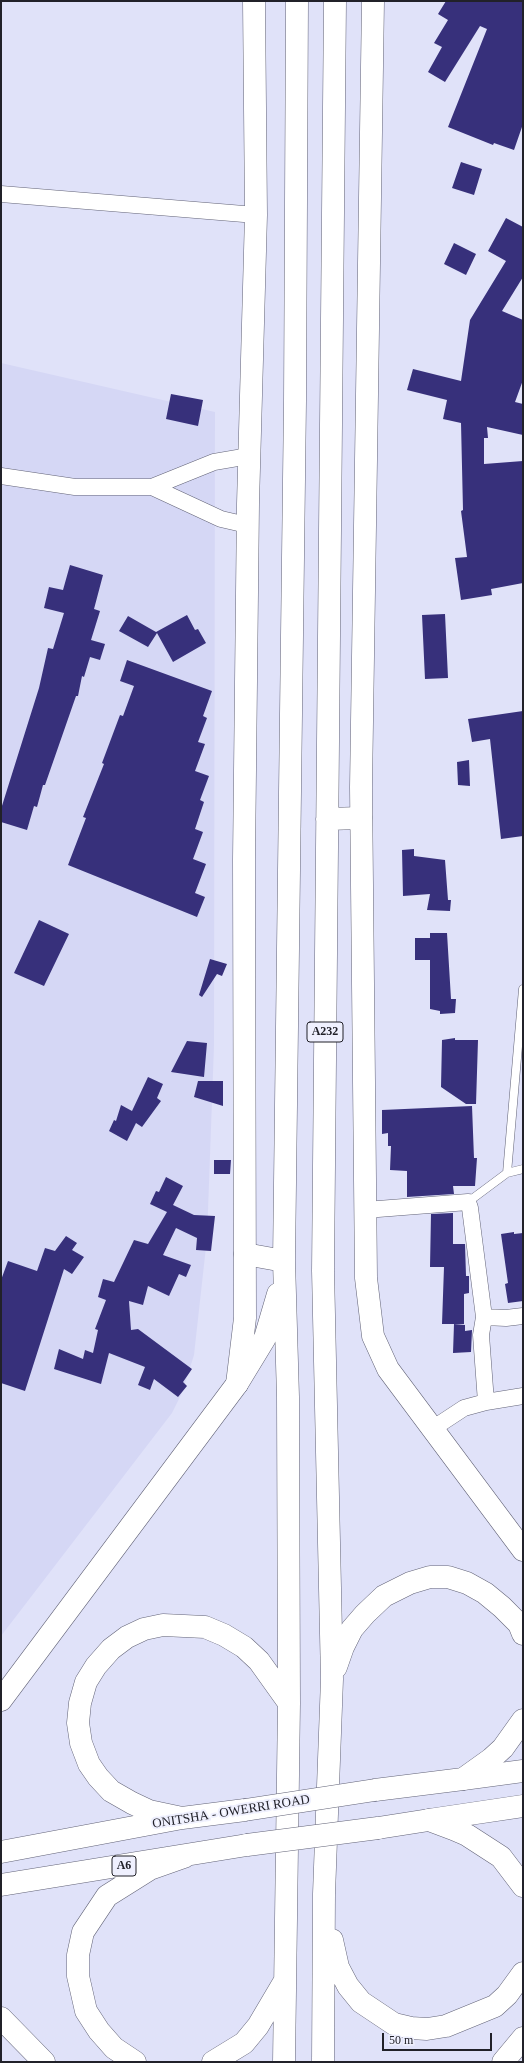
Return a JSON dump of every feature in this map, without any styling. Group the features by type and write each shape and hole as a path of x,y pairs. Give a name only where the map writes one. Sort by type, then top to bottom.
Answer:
{"main road":[{"path":"237,1384 245,1318 244,859 247,525 256,215 254,1"},
{"path":"284,2062 289,1703 288,1398 284,1265 295,393 297,1"},
{"name":"A232","path":"323,2062 324,1894 332,1679 323,1270 335,1"},
{"path":"373,1 361,818 366,1278 373,1336 388,1369 523,1550"},
{"path":"327,819 361,818"},
{"path":"245,1254 284,1265"},
{"path":"1,1700 237,1384 265,1338 284,1265"},
{"path":"332,1679 343,1647 352,1629 365,1614 384,1596 410,1583 430,1577 448,1577 467,1583 485,1592 502,1606 519,1624 523,1634"},
{"path":"182,1818 149,1811 132,1803 111,1790 98,1777 89,1764 81,1743 78,1723 80,1702 86,1682 96,1666 110,1649 127,1637 144,1629 163,1625 205,1627 224,1635 244,1647 259,1661 289,1703"},
{"path":"463,1779 492,1759 503,1748 523,1720"},
{"name":"ONITSHA - OWERRI ROAD","path":"1,1852 182,1818 376,1790 523,1771"},
{"path":"430,1820 523,1806"},
{"path":"430,1820 467,1835 501,1857 523,1886"},
{"name":"A6","path":"1,1885 184,1857 247,1845 430,1820"},
{"path":"135,2062 114,2048 99,2032 86,2011 78,1976 78,1954 83,1932 107,1896 150,1869 184,1857"},
{"path":"324,1894 338,1967 348,1986 361,2002 394,2024 411,2028 427,2029 446,2026 468,2018 495,2006 507,1995 523,1973"},
{"path":"213,2062 244,2043 258,2026 285,1981"},
{"path":"1,2018 44,2062"},
{"path":"503,2062 523,2038"}],"street":[{"path":"1,194 256,215"},
{"path":"1,476 75,487 152,487 214,462 249,456"},
{"path":"152,487 221,519 247,525"},
{"path":"365,1210 468,1202 484,1317 481,1335 486,1402"},
{"path":"484,1317 506,1318 523,1316"},
{"path":"432,1429 464,1408 486,1402 523,1396"}],"lane":[{"path":"507,1172 523,989"},
{"path":"468,1202 507,1172 523,1170"}],"shaded area":[{"path":"1,363 215,412 214,1046 207,1238 194,1355 182,1393 172,1413 1,1636"}],"building":[{"path":"446,1 523,1 523,124 514,150 494,143 493,145 448,127 487,29 480,26 445,82 428,72 442,47 434,43 448,20 438,14"},
{"path":"461,162 482,169 474,195 452,188"},
{"path":"506,218 523,227 523,277 502,311 523,320 523,380 515,402 523,404 523,435 487,427 488,438 484,438 484,464 523,461 523,583 491,589 492,595 461,600 455,558 467,557 461,511 463,510 461,423 443,419 447,400 407,390 413,369 461,381 470,320 506,261 488,251"},
{"path":"454,243 476,254 466,275 444,264"},
{"path":"171,394 203,400 198,426 166,419"},
{"path":"70,565 103,575 94,609 100,611 91,640 105,644 100,660 90,657 84,677 82,676 78,696 76,696 45,785 43,785 37,807 34,806 27,830 1,822 1,809 39,688 48,648 53,649 64,613 44,608 49,587 63,590"},
{"path":"445,614 448,678 425,679 422,615"},
{"path":"187,615 195,630 198,629 206,643 173,662 157,633 148,647 119,631 128,616 156,632"},
{"path":"127,660 212,691 203,716 207,718 198,742 205,744 195,771 209,776 200,800 204,802 195,829 203,832 193,859 206,864 195,893 205,897 197,917 68,865 86,818 83,817 104,764 102,763 120,715 123,716 134,686 120,681"},
{"path":"523,711 523,836 501,839 490,739 472,742 468,719"},
{"path":"469,760 470,786 458,785 457,762"},
{"path":"414,849 414,856 445,860 448,900 451,900 450,911 427,910 430,894 403,896 402,850"},
{"path":"39,920 69,934 44,986 14,973"},
{"path":"430,933 447,933 451,999 456,999 455,1013 440,1014 440,1011 430,1009 430,960 415,960 415,938 430,938"},
{"path":"210,959 227,964 222,976 217,974 202,997 199,995"},
{"path":"455,1038 455,1040 478,1040 476,1104 466,1104 441,1087 442,1040"},
{"path":"187,1041 207,1043 204,1077 171,1072"},
{"path":"148,1077 163,1084 157,1098 161,1101 142,1127 136,1123 127,1141 109,1131 114,1120 116,1121 121,1105 132,1111"},
{"path":"198,1081 223,1081 223,1106 194,1097"},
{"path":"472,1106 474,1158 477,1158 475,1186 453,1186 454,1194 407,1197 407,1171 390,1170 391,1146 388,1146 388,1133 382,1134 382,1110"},
{"path":"214,1160 231,1160 230,1174 214,1174"},
{"path":"166,1177 183,1186 173,1205 194,1215 215,1216 211,1251 196,1250 197,1238 176,1228 163,1255 191,1265 186,1277 179,1274 169,1296 148,1286 143,1305 129,1301 131,1330 138,1329 192,1369 183,1382 187,1386 178,1397 154,1379 150,1390 138,1385 145,1367 109,1353 101,1384 54,1369 59,1349 83,1359 85,1350 93,1353 98,1330 95,1329 106,1300 98,1297 103,1279 114,1282 134,1240 148,1244 167,1212 150,1204 156,1191 159,1192"},
{"path":"453,1213 453,1244 465,1244 466,1276 469,1276 469,1293 464,1294 464,1324 442,1324 444,1267 430,1267 431,1214"},
{"path":"514,1232 514,1234 523,1233 523,1301 508,1303 505,1284 508,1283 501,1234"},
{"path":"66,1236 77,1243 72,1250 84,1257 72,1274 64,1269 25,1391 1,1383 1,1280 8,1261 37,1271 45,1248 55,1251"},
{"path":"454,1324 465,1325 465,1331 472,1330 471,1352 453,1353"}]}
